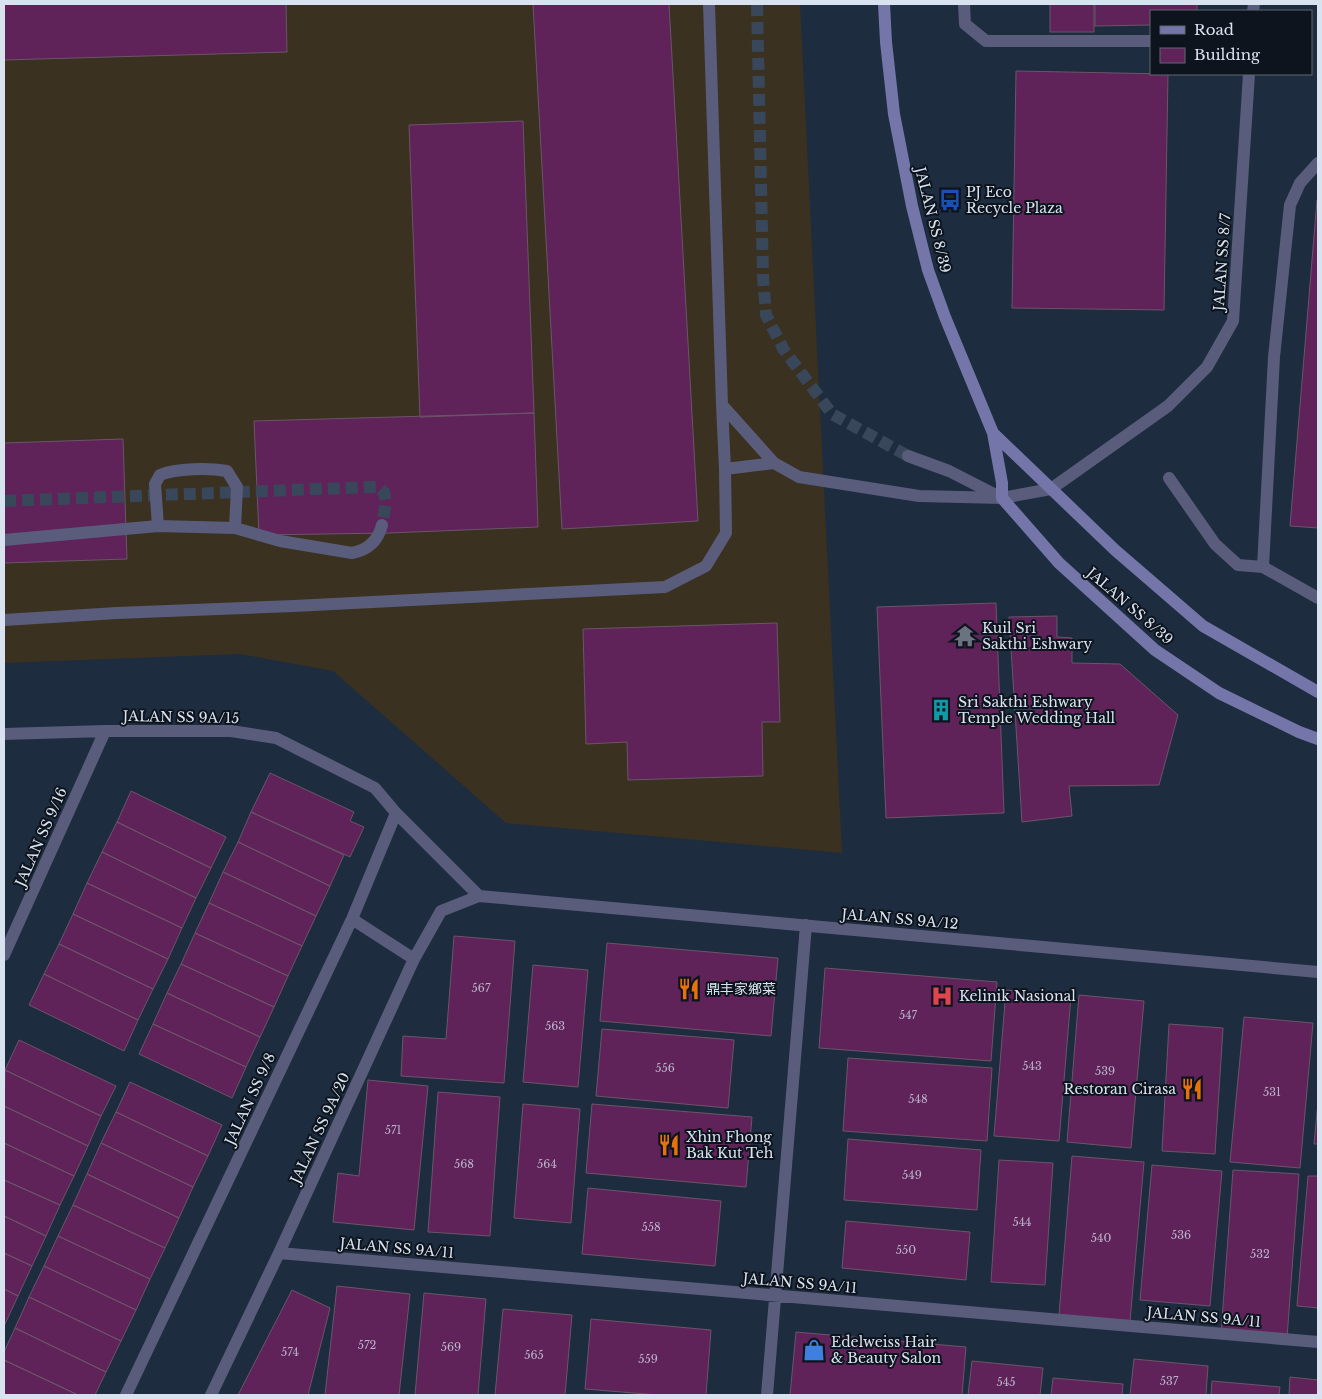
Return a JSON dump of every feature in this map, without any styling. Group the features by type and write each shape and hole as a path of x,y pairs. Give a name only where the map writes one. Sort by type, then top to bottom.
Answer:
{"street":[{"path":"4,620 665,587 706,566 726,533 709,4"},
{"name":"JALAN SS 8/39","path":"884,4 894,114 912,206 928,270 945,317 993,433 1002,483 1002,498 1059,563 1155,650 1219,692 1299,732 1318,739"},
{"path":"964,4 965,24 986,42 1150,41"},
{"name":"JALAN SS 8/7","path":"1051,489 1168,406 1207,367 1232,321 1249,75"},
{"path":"1263,567 1274,357 1290,205 1300,183 1318,163"},
{"path":"722,405 774,463 799,477 919,496 1002,498 1051,489"},
{"name":"JALAN SS 8/39","path":"993,433 1115,550 1203,626 1318,692"},
{"path":"908,456 949,471 1002,498"},
{"path":"725,469 774,463"},
{"path":"158,526 156,484 160,475 170,471 219,469 227,471 237,487 235,528"},
{"path":"1169,478 1215,544 1238,565 1263,567 1318,598"},
{"path":"4,540 158,526 235,528 280,541 352,553 363,551 373,543 380,533 382,525"},
{"name":"JALAN SS 9A/15","path":"4,734 105,731 232,731 276,738 375,788 396,813 479,896"},
{"name":"JALAN SS 9/16","path":"4,955 105,731"},
{"name":"JALAN SS 9/8","path":"126,1395 352,919 396,813"},
{"name":"JALAN SS 9A/12","path":"479,896 1318,972"},
{"name":"JALAN SS 9A/20","path":"211,1395 279,1253 414,959 441,911 479,896"},
{"path":"352,919 414,959"},
{"path":"767,1395 806,925"},
{"name":"JALAN SS 9A/11","path":"279,1253 1318,1342"}],"shaded area":[{"path":"4,4 800,4 842,853 506,823 333,671 240,654 4,663"}],"building":[{"path":"4,4 286,4 287,52 4,60"},
{"path":"533,4 669,4 698,521 562,529"},
{"path":"1050,4 1094,4 1094,32 1050,32"},
{"path":"1095,4 1197,4 1197,10 1150,10 1150,25 1095,26"},
{"path":"1016,71 1168,75 1164,310 1012,308"},
{"path":"523,121 534,413 420,417 409,125"},
{"path":"1318,200 1318,528 1290,526"},
{"path":"534,413 538,527 389,533 259,535 254,421"},
{"path":"123,439 127,559 4,563 4,443"},
{"name":"Sri Sakthi Eshwary Temple Wedding Hall","path":"996,603 1004,813 886,818 877,607"},
{"path":"1057,616 1057,637 1072,638 1072,663 1120,664 1178,715 1159,785 1069,786 1072,816 1022,822 1009,617"},
{"path":"777,623 780,722 762,722 763,776 628,780 627,742 586,744 583,629"},
{"path":"270,773 354,812 350,821 364,827 350,857 251,812"},
{"path":"131,791 226,837 211,868 117,822"},
{"path":"251,812 344,855 330,886 238,842"},
{"path":"117,822 211,868 196,898 102,852"},
{"path":"238,842 330,886 316,916 223,872"},
{"path":"102,852 196,898 182,928 87,883"},
{"path":"223,872 316,916 302,946 209,903"},
{"path":"87,883 182,928 168,959 73,914"},
{"path":"209,903 302,946 288,976 195,933"},
{"path":"73,914 168,959 153,989 59,944"},
{"path":"195,933 288,976 274,1007 181,964"},
{"path":"454,936 515,941 504,1083 401,1076 403,1036 446,1039"},
{"name":"鼎丰家鄉菜","path":"607,943 778,958 771,1036 600,1021"},
{"path":"59,944 153,989 138,1020 44,974"},
{"path":"181,964 274,1007 260,1037 167,993"},
{"path":"533,965 588,970 578,1087 523,1082"},
{"path":"825,968 997,982 991,1061 819,1048"},
{"path":"44,974 138,1020 124,1051 29,1005"},
{"path":"1006,990 1071,996 1059,1141 994,1136"},
{"path":"167,993 260,1037 246,1067 153,1024"},
{"path":"1079,995 1144,1001 1131,1148 1067,1142"},
{"path":"1244,1017 1313,1023 1300,1168 1230,1162"},
{"path":"153,1024 246,1067 232,1098 139,1054"},
{"name":"Restoran Cirasa","path":"1169,1024 1223,1028 1215,1154 1162,1151"},
{"path":"602,1029 734,1040 728,1108 596,1096"},
{"path":"19,1040 116,1086 101,1116 5,1070"},
{"path":"848,1058 992,1068 987,1141 843,1131"},
{"path":"5,1070 101,1116 88,1146 4,1106"},
{"path":"368,1080 428,1086 414,1230 333,1222 338,1173 359,1176"},
{"path":"130,1082 222,1125 208,1156 116,1112"},
{"path":"438,1092 500,1097 490,1236 428,1232"},
{"path":"1318,1102 1318,1144 1314,1144"},
{"path":"523,1104 580,1109 571,1223 514,1218"},
{"name":"Xhin Fhong Bak Kut Teh","path":"592,1104 752,1117 746,1187 586,1173"},
{"path":"4,1106 88,1146 74,1176 4,1143"},
{"path":"116,1112 208,1156 193,1187 101,1143"},
{"path":"848,1139 981,1150 977,1210 844,1200"},
{"path":"4,1143 74,1176 60,1205 4,1180"},
{"path":"101,1143 193,1187 179,1218 87,1174"},
{"path":"1072,1156 1144,1162 1130,1321 1059,1315"},
{"path":"999,1160 1053,1163 1045,1285 991,1282"},
{"path":"1152,1165 1222,1171 1210,1306 1140,1300"},
{"path":"1233,1170 1299,1174 1287,1338 1221,1333"},
{"path":"87,1174 179,1218 165,1248 73,1205"},
{"path":"1308,1176 1318,1176 1318,1308 1297,1306"},
{"path":"4,1180 60,1205 46,1236 4,1216"},
{"path":"588,1188 721,1201 715,1266 582,1254"},
{"path":"73,1205 165,1248 150,1279 58,1236"},
{"path":"4,1216 46,1236 32,1266 4,1253"},
{"path":"846,1221 970,1232 966,1280 842,1268"},
{"path":"58,1236 150,1279 136,1310 44,1266"},
{"path":"4,1253 32,1266 18,1296 4,1289"},
{"path":"44,1266 136,1310 121,1341 29,1297"},
{"path":"337,1286 410,1294 399,1395 325,1395"},
{"path":"4,1289 18,1296 4,1326"},
{"path":"292,1290 330,1308 308,1395 238,1395"},
{"path":"424,1293 486,1299 478,1395 415,1395"},
{"path":"29,1297 121,1341 106,1372 15,1328"},
{"path":"503,1309 572,1315 565,1395 495,1395"},
{"path":"591,1319 711,1330 706,1395 658,1395 585,1389"},
{"path":"15,1328 106,1372 95,1395 78,1395 4,1360 4,1352"},
{"path":"796,1332 966,1347 962,1395 790,1395"},
{"path":"1134,1359 1208,1366 1206,1395 1130,1395"},
{"path":"4,1360 78,1395 4,1395"},
{"path":"972,1361 1043,1368 1040,1395 968,1395"},
{"path":"1290,1377 1318,1380 1318,1395 1289,1395"},
{"path":"1053,1378 1123,1384 1122,1395 1051,1395"},
{"path":"1212,1381 1280,1387 1279,1395 1211,1395"}],"tunnel":[{"path":"757,4 763,276 766,315 784,350 832,414 908,456"},
{"path":"4,501 378,487 384,492 386,502 382,525"}],"place":[{"name":"PJ Eco Recycle Plaza","path":"950,200"},
{"name":"Kuil Sri Sakthi Eshwary","path":"965,636"},
{"name":"Sri Sakthi Eshwary Temple Wedding Hall","path":"941,710"},
{"name":"鼎丰家鄉菜","path":"689,989"},
{"name":"Kelinik Nasional","path":"942,996"},
{"name":"Restoran Cirasa","path":"1192,1089"},
{"name":"Xhin Fhong Bak Kut Teh","path":"669,1145"},
{"name":"Edelweiss Hair & Beauty Salon","path":"814,1350"}]}
